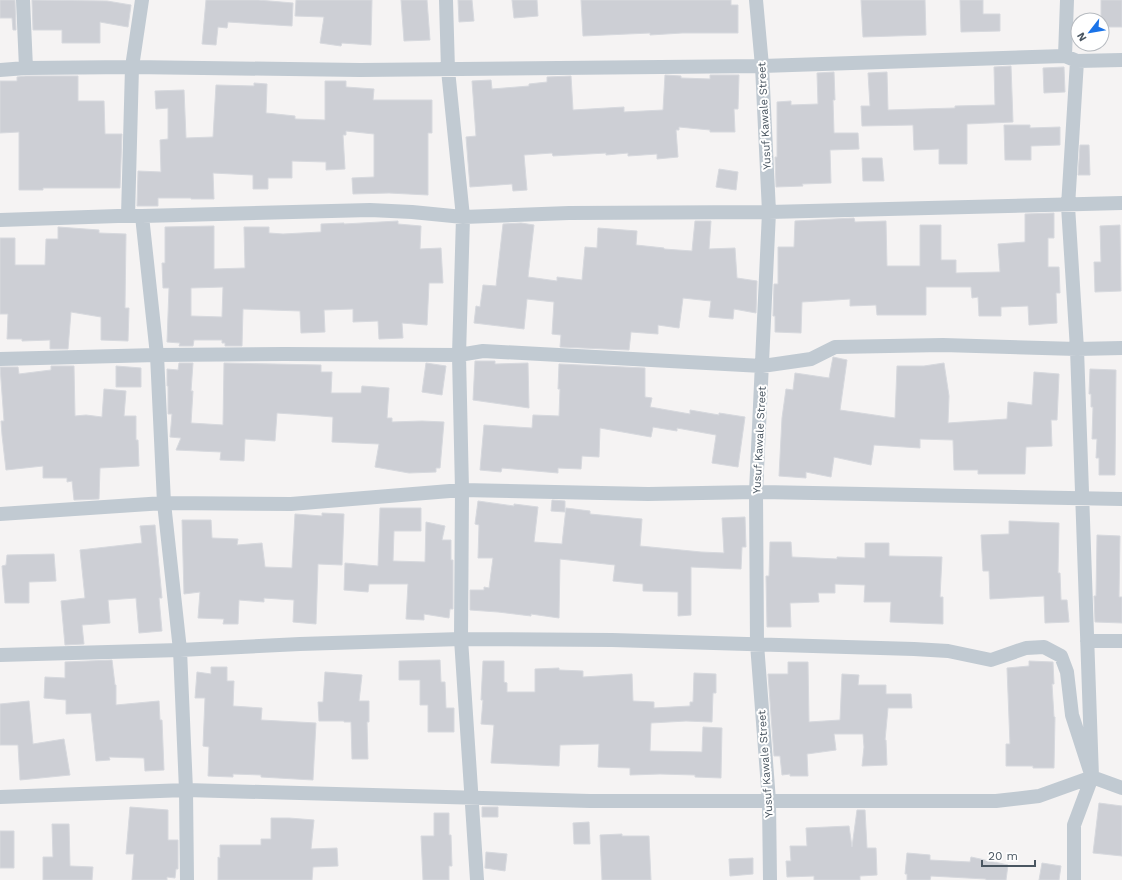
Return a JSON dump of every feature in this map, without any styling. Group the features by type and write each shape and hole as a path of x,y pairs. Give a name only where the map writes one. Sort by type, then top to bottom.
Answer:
{"street":[{"path":"22,0 26,68"},
{"path":"142,0 132,67 135,216 157,355 164,503 180,650 186,790 187,880"},
{"path":"446,0 448,70 463,217 459,355 462,490 461,639 478,880"},
{"name":"Yusuf Kawale Street","path":"756,0 762,66 769,212 756,492 757,644 769,801 770,880"},
{"path":"1067,0 1072,58 1068,206 1077,349 1092,778 1074,825 1074,880"},
{"path":"0,70 26,68 132,67 448,70 762,66 1072,58 1122,60"},
{"path":"0,220 370,210 463,217 569,213 769,212 1068,206 1122,203"},
{"path":"0,359 157,355 459,355 483,351 762,366 811,359 835,347 943,345 1077,349 1122,348"},
{"path":"0,514 164,503 291,504 462,490 648,494 756,492 1122,499"},
{"path":"0,656 461,639 542,639 757,644 948,651 991,660 1026,648 1044,647 1061,656 1067,672 1072,715 1092,778"},
{"path":"1087,641 1122,641"},
{"path":"0,797 186,790 590,801 996,801 1039,796 1092,778 1122,788"}],"building":[{"path":"0,0 15,0 16,30 13,30 12,18 0,18"},
{"path":"32,0 107,1 131,5 128,27 100,22 100,43 62,43 62,30 33,30"},
{"path":"206,0 258,0 293,3 292,26 228,22 227,28 218,27 216,45 202,44"},
{"path":"296,0 372,0 371,45 342,43 341,46 320,43 324,17 295,16"},
{"path":"401,0 427,0 430,40 404,41"},
{"path":"458,0 472,0 474,21 459,22"},
{"path":"512,0 537,0 538,16 514,18"},
{"path":"581,0 731,0 731,5 738,5 738,33 682,33 650,35 650,33 583,36"},
{"path":"861,0 925,0 926,35 863,37"},
{"path":"960,0 983,0 983,14 1000,14 1000,31 961,32"},
{"path":"1101,0 1122,0 1122,27 1110,27 1110,12 1101,12"},
{"path":"1011,66 1013,122 967,124 967,164 939,164 939,149 914,150 913,125 862,126 861,106 870,106 868,73 887,72 888,110 955,108 955,106 995,105 994,67"},
{"path":"1064,67 1065,92 1044,93 1043,68"},
{"path":"834,72 834,133 858,133 859,149 830,150 831,183 776,187 775,157 777,157 777,102 791,101 791,105 818,104 817,73"},
{"path":"665,75 681,76 681,78 710,79 710,75 739,75 738,109 734,109 735,132 710,132 710,130 679,127 679,130 676,130 678,157 657,159 657,154 628,156 628,153 606,155 606,153 553,156 552,153 524,155 527,190 513,191 512,184 470,187 466,137 476,136 472,81 491,80 492,89 529,86 529,84 547,82 547,77 571,76 573,110 624,107 624,112 663,110"},
{"path":"78,76 78,101 104,101 105,134 122,134 120,188 43,188 43,190 19,190 19,132 0,133 0,81 17,81 17,77"},
{"path":"325,81 346,81 346,87 374,89 373,100 432,100 432,133 428,133 428,195 389,193 353,194 352,178 374,177 374,134 346,131 346,135 343,135 345,169 326,170 326,162 292,161 292,178 268,178 268,189 253,189 253,175 213,173 214,199 158,198 158,206 137,206 138,171 161,172 160,140 168,139 168,108 156,109 155,91 184,90 186,138 213,137 216,85 254,86 254,83 267,84 266,113 295,116 295,119 325,120"},
{"path":"1004,125 1030,125 1030,128 1060,127 1060,145 1031,146 1031,160 1005,160"},
{"path":"1080,145 1089,145 1090,175 1078,175"},
{"path":"862,158 882,158 884,181 863,181"},
{"path":"719,169 738,172 736,190 716,187"},
{"path":"1054,213 1054,238 1048,238 1048,267 1059,267 1060,293 1056,293 1057,323 1029,325 1028,306 1001,307 1001,316 979,316 978,297 972,298 971,287 926,287 926,315 877,315 876,305 850,306 850,299 802,302 801,333 775,332 775,316 773,316 774,284 778,284 778,247 794,247 795,221 854,218 855,222 886,221 887,266 920,266 920,225 941,225 941,260 956,260 956,273 1000,272 998,244 1025,242 1025,214"},
{"path":"398,221 398,224 421,226 420,249 441,248 443,283 429,283 427,325 402,323 403,338 379,339 378,321 353,322 353,309 324,310 325,332 301,333 300,311 243,309 242,346 225,346 225,343 222,343 222,340 194,340 193,346 179,346 180,343 167,342 169,288 163,288 162,263 165,263 165,227 214,226 214,269 245,268 244,227 269,227 269,233 283,234 321,232 321,224","holes":["223,287 222,317 191,316 191,288"]},
{"path":"695,221 711,221 709,249 735,248 737,278 757,281 756,313 734,309 733,319 709,317 711,301 683,298 679,328 658,325 658,334 631,332 629,350 560,347 561,335 552,334 554,302 527,299 524,329 474,323 476,306 480,307 483,285 496,286 503,224 521,223 534,225 528,277 557,281 557,277 582,280 585,247 597,248 598,228 637,231 636,245 692,251"},
{"path":"1120,225 1121,291 1095,292 1094,262 1101,262 1100,226"},
{"path":"58,227 99,230 99,233 126,234 125,308 129,308 128,341 101,340 101,317 71,312 68,349 50,349 50,340 22,341 22,339 7,339 8,314 0,314 0,238 15,238 15,265 45,265 46,239 58,239"},
{"path":"833,357 847,360 840,410 895,418 897,366 924,366 944,363 949,396 948,423 1007,419 1008,402 1032,405 1034,372 1059,374 1057,420 1051,420 1052,446 1026,447 1025,474 978,474 978,470 954,470 953,440 920,439 920,448 874,445 871,465 834,457 831,477 806,472 806,478 779,476 782,418 786,389 793,390 795,373 829,378"},
{"path":"475,361 495,361 495,364 528,363 529,408 473,400"},
{"path":"179,363 193,363 191,423 223,425 224,363 321,365 321,372 332,372 331,393 361,393 362,386 389,388 387,418 392,418 392,422 444,422 440,468 436,468 436,472 409,473 375,467 379,444 332,442 333,417 308,415 277,413 275,441 245,439 244,461 220,460 221,452 176,450 181,438 170,437 172,414 168,414 167,369 178,370"},
{"path":"426,363 446,366 442,395 422,392"},
{"path":"559,364 645,368 645,397 652,398 650,407 690,414 690,410 719,415 719,413 745,417 738,467 712,463 716,435 677,428 677,431 653,427 651,437 600,428 599,457 582,456 581,469 558,468 558,473 502,468 501,472 480,470 484,425 532,428 533,415 559,416"},
{"path":"51,366 74,366 75,416 86,415 102,417 104,389 126,391 124,416 136,416 136,440 138,440 139,466 100,468 99,499 74,500 72,481 67,482 67,478 43,478 43,466 6,470 1,421 4,421 0,367 18,367 19,374 51,370"},
{"path":"116,366 141,368 141,387 116,387"},
{"path":"1090,369 1116,370 1115,475 1099,475 1099,458 1096,458 1097,439 1092,439 1093,407 1091,407 1091,394 1089,394"},
{"path":"552,500 565,501 565,512 551,511"},
{"path":"478,501 514,506 514,504 538,507 534,542 562,544 566,508 590,511 590,514 642,519 640,546 701,552 724,553 722,518 745,517 746,547 742,547 741,569 691,567 691,615 678,616 678,592 643,591 643,584 613,581 615,565 560,559 559,618 531,614 531,616 470,610 470,590 484,590 484,587 489,588 493,558 478,558 479,525 475,524"},
{"path":"380,508 421,508 421,531 394,531 393,561 425,562 426,522 445,526 442,540 451,540 451,560 453,560 453,609 450,609 449,618 424,614 424,620 406,619 408,584 369,584 368,592 344,590 345,563 378,566"},
{"path":"322,513 344,514 342,565 318,564 316,624 293,622 294,600 264,598 264,602 239,600 238,624 223,624 224,619 198,618 200,592 184,594 182,520 211,520 212,538 238,539 237,545 262,543 265,567 292,568 295,514 322,516"},
{"path":"1009,521 1059,523 1058,573 1060,573 1061,600 1067,600 1069,622 1045,623 1044,596 990,599 989,571 983,571 981,535 1009,534"},
{"path":"155,525 162,598 159,598 162,631 139,633 136,598 108,600 110,623 82,625 84,644 65,645 61,601 85,598 80,550 142,543 140,526"},
{"path":"1097,535 1120,536 1119,597 1122,597 1122,623 1095,622 1094,596 1096,596"},
{"path":"770,542 791,542 792,557 837,559 837,557 865,558 865,543 889,543 889,556 942,557 940,597 943,597 943,624 890,622 891,602 864,602 865,585 835,584 835,593 818,593 819,602 790,603 791,627 767,627 766,576 769,576"},
{"path":"54,554 56,581 29,582 29,603 5,603 2,566 6,565 7,555"},
{"path":"112,660 116,685 116,705 159,701 160,720 162,720 164,770 145,771 144,758 109,757 110,760 96,761 91,713 66,714 66,700 44,698 45,677 65,678 65,662"},
{"path":"440,660 441,682 445,682 446,708 454,708 454,732 428,732 428,705 420,705 420,680 399,680 399,661"},
{"path":"483,661 504,661 504,682 507,683 507,692 535,692 535,669 559,668 559,670 583,671 583,677 632,674 633,701 654,702 654,708 690,706 690,702 693,702 694,673 716,674 716,693 713,693 712,722 686,721 651,723 650,751 702,752 703,727 722,728 721,778 695,777 695,775 630,775 630,768 598,767 599,744 560,745 559,766 491,763 494,725 481,724 483,700 481,700"},
{"path":"1029,661 1053,662 1054,684 1052,684 1055,717 1054,768 1006,766 1006,744 1010,744 1007,668 1029,666"},
{"path":"788,662 808,662 809,722 840,720 842,674 859,675 858,685 886,685 886,694 911,694 912,708 888,708 885,740 887,765 862,766 864,747 863,734 834,734 836,750 807,754 808,776 790,776 790,774 782,775 780,756 774,756 768,674 788,674"},
{"path":"211,667 227,667 227,681 234,681 233,706 262,708 261,720 316,723 313,780 261,777 261,775 233,774 233,777 208,776 209,747 203,746 205,698 195,698 197,672 211,674"},
{"path":"325,672 362,675 359,701 369,701 369,722 367,722 368,759 352,759 351,722 319,721 318,702 323,702"},
{"path":"29,701 33,744 64,739 70,775 20,780 18,745 0,745 0,704"},
{"path":"1099,803 1122,806 1122,856 1093,853"},
{"path":"130,807 168,810 168,840 178,840 178,869 176,869 175,878 167,877 167,880 132,880 134,854 126,854"},
{"path":"482,807 498,807 498,817 482,817"},
{"path":"857,810 865,810 867,848 876,848 877,875 860,876 860,880 814,880 814,876 787,877 786,861 791,861 790,846 807,846 806,828 849,826 852,847"},
{"path":"434,813 449,813 449,835 451,835 452,866 449,866 449,880 423,880 421,836 434,836"},
{"path":"271,818 314,820 311,849 337,848 338,866 313,867 312,880 218,880 218,857 220,858 220,845 261,845 261,839 271,839"},
{"path":"589,822 590,844 574,844 573,823"},
{"path":"52,824 69,824 70,866 93,867 92,880 43,880 43,857 53,857"},
{"path":"0,831 14,831 14,868 0,868"},
{"path":"622,834 622,836 649,836 651,880 602,880 600,835"},
{"path":"486,852 507,854 505,871 485,868"},
{"path":"907,853 930,855 930,860 970,862 971,857 1008,865 1006,880 931,876 930,880 907,880 907,874 905,874"},
{"path":"753,858 753,874 730,876 729,859"},
{"path":"1042,863 1061,866 1059,880 1039,880"}]}
